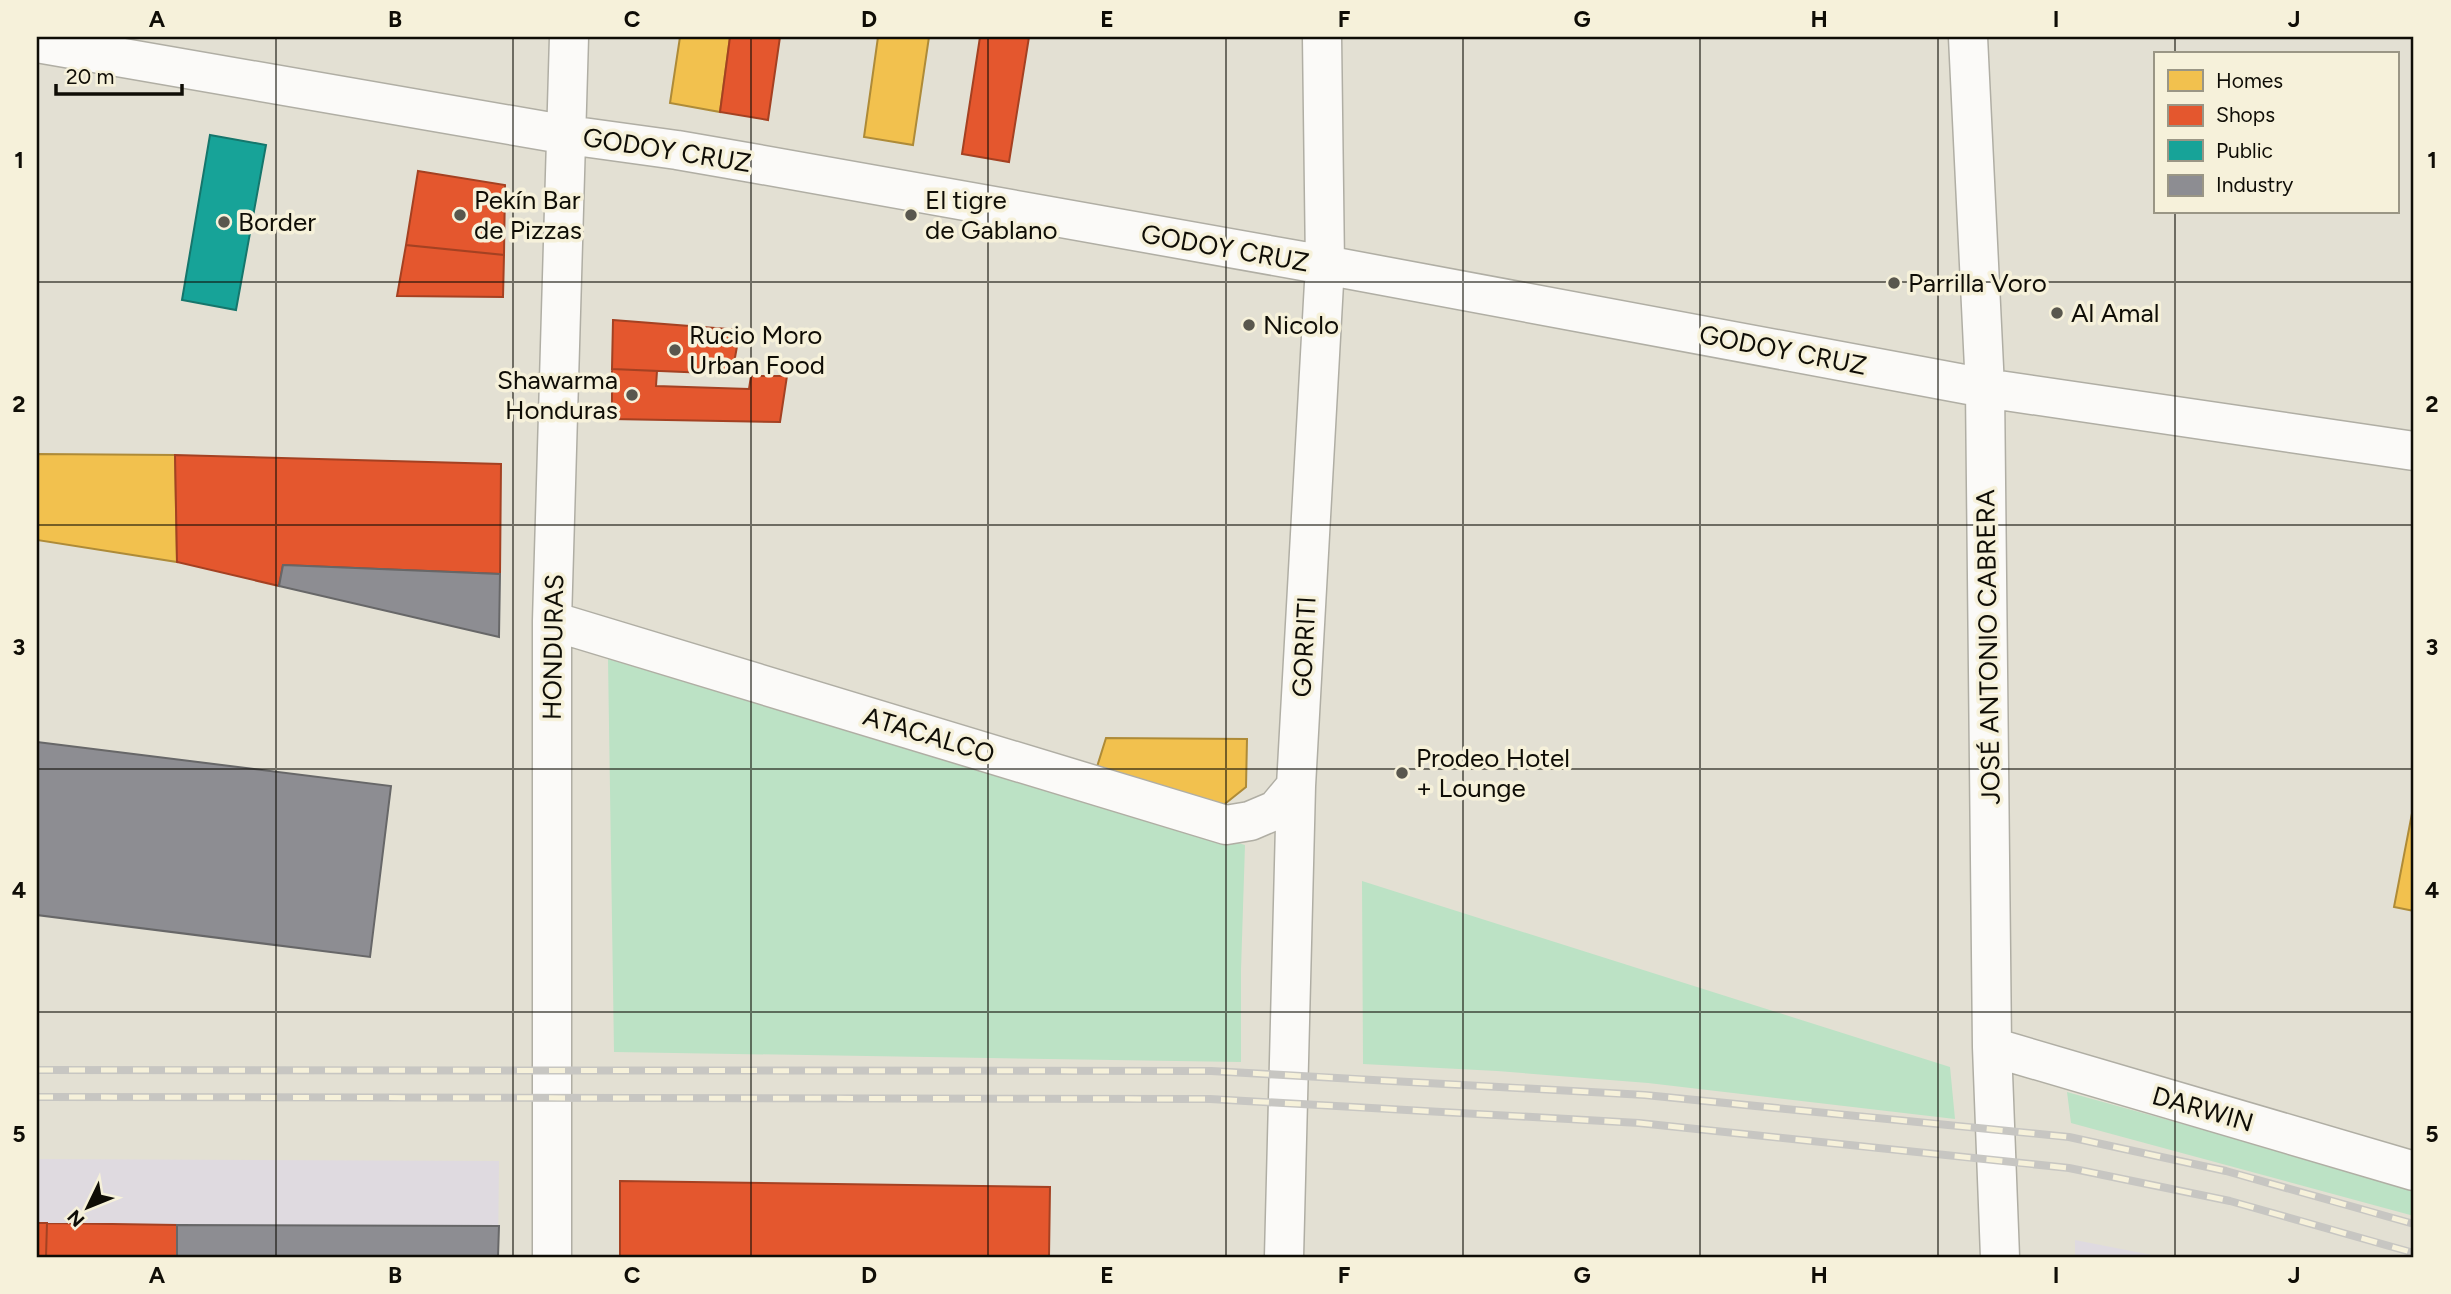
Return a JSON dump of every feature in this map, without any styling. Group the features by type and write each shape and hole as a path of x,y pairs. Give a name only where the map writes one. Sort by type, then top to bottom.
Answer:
{"street":[{"name":"HONDURAS","path":"552,1257 552,621 569,37"},
{"name":"GORRITI","path":"1284,1257 1296,786 1325,265 1322,37"},
{"name":"JOSÉ ANTONIO CABRERA","path":"1968,37 1985,388 1992,1047 2000,1257"},
{"name":"GODOY CRUZ","path":"37,43 568,135 689,152 1325,265 1985,388 2414,451"},
{"name":"ATACALCO","path":"552,621 1226,825 1250,821 1276,810 1296,786"},
{"name":"DARWIN","path":"1992,1047 2414,1171"}],"shaded area":[{"path":"37,1159 499,1161 498,1257 37,1257"},
{"path":"2075,1240 2162,1257 2075,1257"}],"green space":[{"path":"608,659 1245,845 1241,1062 614,1052"},
{"path":"1362,881 1950,1067 1955,1119 1648,1083 1363,1064"},
{"path":"2067,1092 2414,1188 2414,1216 2071,1123"}],"building: Homes":[{"path":"680,37 730,37 720,112 670,103"},
{"path":"878,37 929,37 913,145 864,137"},
{"path":"37,454 175,455 177,562 37,540"},
{"path":"1106,738 1247,739 1246,787 1221,807 1096,770"},
{"path":"2414,803 2414,911 2394,907"}],"building: Shops":[{"path":"730,37 780,37 768,120 720,112"},
{"path":"980,37 1029,37 1009,162 962,154"},
{"path":"418,171 505,185 504,255 406,245"},
{"path":"406,245 504,255 503,297 397,296"},
{"name":"Rucio Moro Urban Food","path":"613,320 740,330 732,374 612,369"},
{"path":"612,369 657,371 656,386 749,389 751,376 787,376 780,422 612,419"},
{"path":"175,455 501,464 500,574 283,565 279,586 177,562"},
{"path":"620,1181 1050,1187 1049,1257 620,1257"},
{"path":"37,1223 47,1223 46,1257 37,1257"},
{"path":"47,1223 177,1225 177,1257 46,1257"}],"building: Public":[{"name":"Border","path":"210,135 266,145 236,310 182,300"}],"building: Industry":[{"path":"283,565 500,574 499,637 279,586"},
{"path":"37,742 391,786 370,957 37,915"},
{"path":"177,1225 499,1226 498,1257 177,1257"}],"railway":[{"path":"37,1070 1211,1071 1645,1095 2069,1137 2226,1171 2414,1224"},
{"path":"37,1097 1210,1099 1639,1123 2069,1168 2230,1201 2414,1253"}],"place":[{"name":"Pekín Bar de Pizzas","path":"460,215"},
{"name":"El tigre de Gablano","path":"911,215"},
{"name":"Border","path":"224,222"},
{"name":"Parrilla Voro","path":"1894,283"},
{"name":"Al Amal","path":"2057,313"},
{"name":"Nicolo","path":"1249,325"},
{"name":"Rucio Moro Urban Food","path":"675,350"},
{"name":"Shawarma Honduras","path":"632,395"},
{"name":"Prodeo Hotel + Lounge","path":"1402,773"}]}
